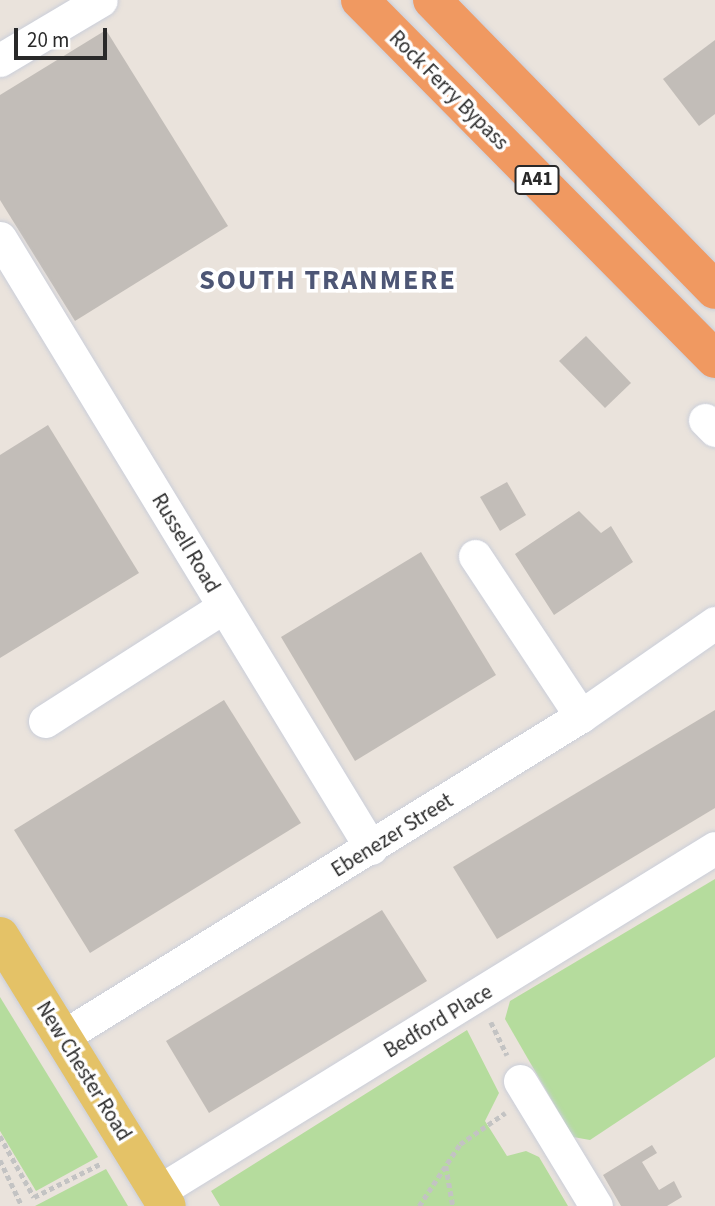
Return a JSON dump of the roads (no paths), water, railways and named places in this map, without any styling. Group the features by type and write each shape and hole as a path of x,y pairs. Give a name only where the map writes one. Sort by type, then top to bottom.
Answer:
{"highway":[{"name":"Rock Ferry Bypass","path":"360,0 715,359"},
{"name":"A41","path":"432,0 715,290"}],"main road":[{"name":"New Chester Road","path":"0,936 163,1199"}],"street":[{"path":"0,61 102,0"},
{"name":"Russell Road","path":"0,238 371,848"},
{"path":"475,556 581,716"},
{"path":"45,721 223,607"},
{"name":"Ebenezer Street","path":"62,1037 581,716 715,623"},
{"name":"Bedford Place","path":"163,1199 478,996 715,848"},
{"path":"526,1090 596,1206"}],"district":[{"name":"SOUTH TRANMERE","path":"328,280"}]}
